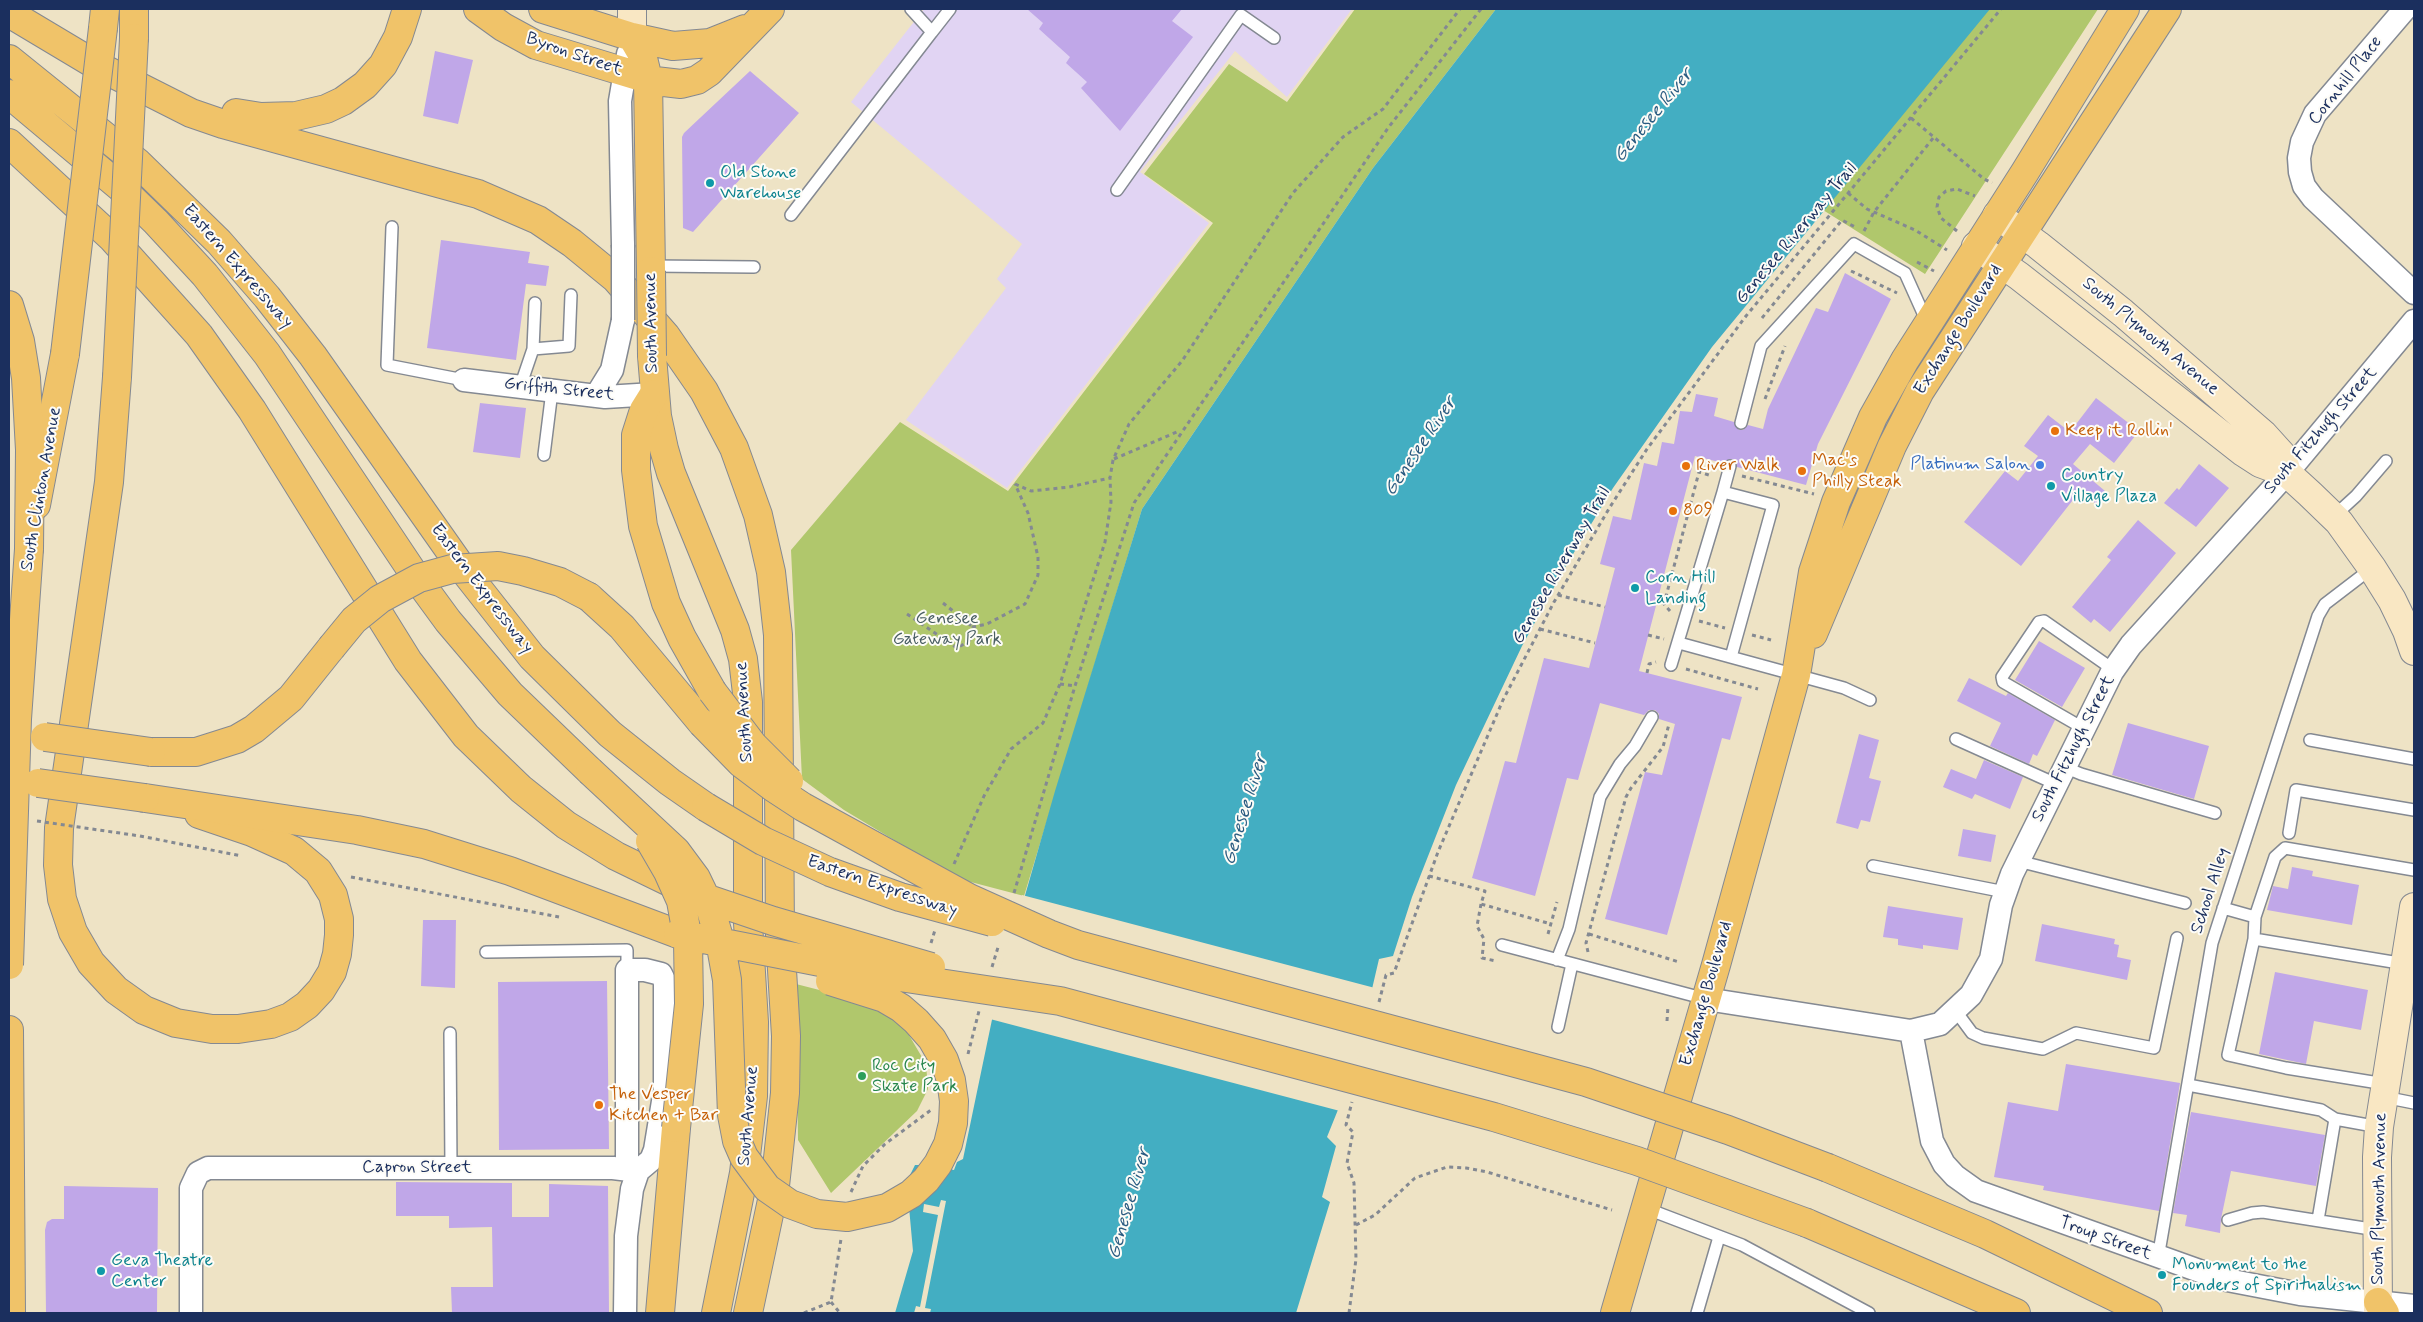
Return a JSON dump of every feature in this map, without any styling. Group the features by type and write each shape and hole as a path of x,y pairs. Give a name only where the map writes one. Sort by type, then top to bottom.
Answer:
{"main road":[{"path":"134,9 117,378 109,482 59,828 58,865 64,905 78,943 99,973 124,997 154,1015 188,1026 226,1030 271,1024 299,1011 314,998 327,981 337,954 338,920 332,895 324,879 304,858 269,838 184,809 145,798"},
{"path":"121,78 170,96 235,113 273,118 306,115 343,101 358,91 378,73 396,42 407,9"},
{"name":"Byron Street","path":"478,9 503,27 536,45 673,84 696,80 709,72 763,15"},
{"name":"Byron Street","path":"543,9 632,37 673,46 690,46 725,38 763,15"},
{"name":"South Avenue","path":"632,9 632,37 642,54 636,75 651,269 654,394 661,437 671,473 725,603 740,647 745,670 748,702 748,923 754,1022 753,1096 742,1182 716,1313"},
{"name":"Exchange Boulevard","path":"1615,1313 1706,999 1796,674 1814,572 1836,502 1873,417 1927,322 1966,238 1997,215 2125,9"},
{"name":"Exchange Boulevard","path":"1796,674 1901,425 1931,372 2167,9"},
{"path":"9,12 76,54 173,105 208,119 478,194 538,220 596,261 646,312 690,368 721,422 745,476 766,544 776,602 779,656 780,937 786,1036 784,1110 775,1186 748,1313"},
{"name":"South Clinton Avenue","path":"9,971 16,719 29,549 64,354 104,18"},
{"name":"Eastern Expressway","path":"9,59 138,163 219,242 267,297 313,356 473,583 532,657 610,734 670,782 706,807 763,841 830,872 926,905 1078,945"},
{"path":"9,94 132,198 205,275 267,354 418,580 448,621 510,694 631,815 653,845 668,872 682,906 688,940 690,991 660,1313"},
{"path":"9,143 112,238 199,336 262,425 408,662 466,736 514,783 574,830 648,873 708,899 857,946 1503,1120 1637,1162 1807,1223 2016,1313"},
{"name":"South Plymouth Avenue","path":"1997,215 2130,319 2263,434 2282,455 2287,473"},
{"name":"South Plymouth Avenue","path":"1966,238 2001,263 2248,456 2260,463 2287,473 2333,517 2372,568 2408,631 2414,651"},
{"path":"9,304 20,341 27,386 30,450 29,549"},
{"path":"654,394 644,410 636,435 636,470 643,526 666,603 690,654 712,691 753,745 794,786 888,854"},
{"path":"9,732 151,752 196,752 218,746 262,724 285,704 354,620 380,598 419,578 452,569 498,566 523,571 560,582 589,597 615,619 702,723 731,754 774,788 818,816 997,912 1078,945 1513,1061 1586,1082 1728,1130 1828,1168 1985,1234 2148,1313"},
{"path":"9,779 350,829 445,850 510,870 706,944 715,947 724,950 743,956 757,961 863,990 892,1003 916,1021 932,1039 944,1060 951,1080 954,1112 951,1134 943,1155 932,1173 904,1199 878,1212 857,1216 832,1216 808,1212 790,1204 767,1188 754,1173 740,1149 733,1125 727,980 722,953 721,947 720,941 708,902 690,869 676,851 650,824 590,772"},
{"name":"South Plymouth Avenue","path":"2380,1309 2377,1230 2379,1127 2414,907"},
{"path":"678,934 866,972 1060,1001"},
{"path":"9,1030 11,1313"},
{"path":"1984,1299 2008,1313"}],"street":[{"name":"Cornhill Place","path":"2405,9 2315,114 2302,142 2299,158 2304,186 2313,198 2414,293"},
{"name":"South Avenue","path":"596,396 612,370 623,320 620,102 636,75"},
{"name":"South Fitzhugh Street","path":"1706,999 1911,1031 1940,1024 1971,995 1991,959 2001,904 2018,861 2114,670 2131,645 2287,473 2414,321"},
{"name":"Griffith Street","path":"464,380 596,396 614,397 654,394"},
{"path":"625,1313 626,1236 632,1189 627,970 645,970 661,974 665,982 664,1102 653,1156 632,1170"},
{"name":"Troup Street","path":"1911,1031 1932,1141 1944,1164 1954,1176 1966,1185 1991,1198 2222,1279 2380,1309 2414,1306"},
{"name":"Capron Street","path":"191,1313 191,1188 198,1173 211,1168 632,1170"}],"lane":[{"path":"911,9 932,32"},
{"path":"790,215 950,9"},
{"path":"1117,190 1241,16 1274,38"},
{"path":"392,227 387,365 464,380"},
{"path":"1741,423 1761,346 1854,244 1904,273 1927,322"},
{"path":"651,269 754,267"},
{"path":"533,349 568,346 571,295"},
{"path":"520,387 533,349 535,303"},
{"path":"544,455 552,391"},
{"path":"2333,517 2356,496 2386,461"},
{"path":"1671,665 1729,469"},
{"path":"1723,492 1773,505 1731,657"},
{"name":"School Alley","path":"2158,1258 2170,1213 2188,1085 2212,943 2318,616 2325,604 2372,568"},
{"path":"2084,728 2002,682 2002,677 2039,622 2044,621 2114,670"},
{"path":"1679,643 1844,688 1870,700"},
{"path":"1557,960 1569,929 1600,797 1620,764 1635,746 1652,717"},
{"path":"1956,739 2060,776 2081,774 2215,813"},
{"path":"2310,740 2414,759"},
{"path":"2288,833 2296,790 2414,810"},
{"path":"2414,870 2285,848 2275,857 2255,917 2254,939 2228,1056 2384,1090 2414,1103"},
{"path":"2018,861 2185,903"},
{"path":"1873,866 2006,892"},
{"path":"2223,908 2255,917"},
{"path":"1955,1010 1972,1033 1983,1038 2043,1050 2076,1033 2154,1048 2177,938"},
{"path":"2254,939 2405,964"},
{"path":"1502,945 1706,999"},
{"path":"486,952 627,950 627,970"},
{"path":"1558,1027 1572,964"},
{"path":"450,1033 451,1168"},
{"path":"2188,1085 2321,1110 2335,1119 2379,1127"},
{"path":"2318,1220 2335,1119"},
{"path":"1645,1208 1742,1245 1869,1313"},
{"path":"2228,1220 2252,1212 2263,1212 2377,1230"},
{"path":"1697,1313 1719,1237"}],"path":[{"path":"1181,431 1113,460 1129,424 1182,361 1293,193 1343,137 1383,109 1460,9"},
{"path":"1014,894 1075,686 1134,503 1388,128 1480,9"},
{"name":"Genesee Riverway Trail","path":"1378,1003 1386,975 1394,973 1429,876 1481,746 1558,596 1621,491 1680,403 1746,316 2000,9"},
{"path":"1911,118 1984,179 2000,186"},
{"path":"1864,232 1874,212 1934,137"},
{"path":"1966,238 1941,218 1937,207 1939,197 1946,191 1957,189 1974,196"},
{"path":"1848,193 1874,212 1915,230 1947,250"},
{"path":"1843,268 1899,294"},
{"path":"1763,405 1782,350 1786,344"},
{"path":"1671,613 1664,604 1699,472 1713,476 1715,469"},
{"path":"1729,469 1817,495"},
{"path":"973,628 987,624 1025,604 1038,575 1038,557 1028,513 1015,484 1031,491 1110,478"},
{"path":"1558,596 1605,607"},
{"path":"943,603 973,628"},
{"path":"907,614 957,648 968,640 973,628"},
{"path":"1540,629 1595,643"},
{"path":"1647,673 1649,664 1658,662"},
{"path":"1671,665 1758,689"},
{"path":"1060,684 1075,686"},
{"path":"1586,943 1626,797 1663,747 1670,724"},
{"path":"34,821 140,836 251,858"},
{"path":"344,876 568,918"},
{"path":"1429,876 1485,891"},
{"path":"991,969 1000,941"},
{"path":"968,1055 980,1007"},
{"path":"1349,1313 1356,1266 1356,1225 1354,1183 1347,1162 1353,1132 1346,1125 1354,1097"},
{"path":"1356,1225 1375,1215 1414,1178 1447,1167 1487,1172 1612,1210"},
{"path":"831,1302 840,1313"}],"shaded area":[{"path":"924,9 1352,9 1287,97 1235,51 1140,172 1209,223 1007,488 906,420 1006,288 997,279 1022,244 851,102"}],"green space":[{"name":"Genesee Gateway Park","path":"1355,9 1496,9 1373,168 1142,509 1024,896 967,881 929,861 844,810 802,779 791,550 900,422 1008,491 1213,223 1144,174 1229,64 1287,102"},
{"path":"1976,9 2098,9 1925,274 1815,205"},
{"name":"Roc City Skate Park","path":"796,984 874,1004 906,1030 926,1064 928,1089 917,1111 831,1193 798,1140"}],"water":[{"name":"Genesee River","path":"1496,9 1990,9 1712,347 1613,488 1564,569 1522,646 1456,785 1412,897 1393,956 1379,959 1352,1075 1327,1137 1336,1146 1322,1197 1330,1202 1296,1313 930,1313 931,1309 925,1308 946,1201 941,1200 939,1207 924,1204 923,1212 938,1215 920,1307 916,1306 914,1313 895,1313 913,1251 907,1185 909,1177 915,1165 929,1165 954,1170 957,1162 963,1159 999,986 1055,791 1142,509 1373,168"}],"pier":[{"path":"1022,895 1375,988 1354,1075 1340,1111 990,1019 996,985"}],"building":[{"path":"1027,9 1182,9 1172,21 1193,37 1120,131 1081,88 1087,82 1066,63 1070,57 1039,29 1043,23"},
{"path":"435,51 473,60 458,124 423,116"},
{"name":"Old Stone Warehouse","path":"750,71 799,113 693,232 683,228 682,137"},
{"path":"441,240 530,252 528,263 549,266 546,286 526,284 516,360 427,348"},
{"name":"Corn Hill Landing","path":"1845,273 1891,299 1818,444 1806,485 1737,467 1736,461 1731,459 1723,463 1695,456 1639,671 1742,697 1730,740 1722,738 1667,935 1605,919 1645,772 1662,775 1675,724 1659,719 1659,714 1655,710 1649,710 1644,715 1600,703 1578,780 1567,778 1535,896 1472,878 1505,761 1516,763 1544,658 1589,668 1615,568 1600,564 1613,516 1631,520 1644,463 1657,466 1662,442 1674,444 1680,411 1692,412 1696,394 1718,398 1714,416 1734,422 1739,430 1743,430 1748,425 1763,429 1768,409 1816,308 1828,312"},
{"name":"Country Village Plaza","path":"2096,398 2139,431 2114,463 2090,444 2073,464 2105,491 2096,504 2080,491 2021,566 1964,522 2005,471 2018,481 2038,456 2024,446 2048,415 2070,432"},
{"path":"480,403 526,408 520,458 473,452"},
{"path":"2199,464 2229,488 2196,527 2164,503 2177,488 2179,490"},
{"path":"2138,520 2176,553 2110,632 2094,619 2091,623 2072,607 2111,560 2107,557"},
{"path":"2039,641 2085,668 2062,707 2015,680"},
{"path":"1969,678 2006,696 2008,693 2055,720 2037,756 2033,754 2029,764 1990,746 2001,723 1957,701"},
{"path":"2128,723 2209,746 2194,799 2112,775"},
{"path":"1859,734 1879,740 1869,778 1881,781 1870,822 1861,820 1858,829 1836,823"},
{"path":"1984,760 2023,777 2010,809 1975,794 1972,799 1943,787 1951,769 1976,779"},
{"path":"1963,829 1996,835 1991,862 1958,856"},
{"path":"2292,867 2313,871 2312,876 2359,885 2352,925 2267,910 2273,886 2288,889"},
{"path":"1888,906 1963,918 1958,950 1923,945 1923,949 1898,945 1898,939 1883,937"},
{"path":"423,920 456,920 455,988 421,986"},
{"path":"2042,924 2115,939 2114,944 2119,945 2117,957 2131,960 2127,980 2035,961"},
{"path":"2275,972 2368,990 2361,1030 2314,1021 2306,1064 2259,1054"},
{"path":"607,981 609,1149 499,1150 498,982"},
{"path":"2066,1064 2180,1083 2159,1211 2043,1190 2044,1186 1994,1177 2008,1102 2058,1111"},
{"path":"2191,1112 2325,1135 2316,1186 2231,1171 2220,1233 2185,1226 2187,1215 2173,1213"},
{"path":"396,1182 512,1183 512,1217 549,1217 549,1184 608,1186 609,1313 452,1313 451,1287 493,1287 492,1227 449,1228 449,1216 396,1216"},
{"name":"Geva Theatre Center","path":"64,1186 158,1188 157,1313 46,1313 45,1230 47,1222 52,1219 64,1219"}],"place":[{"name":"Old Stone Warehouse","path":"710,183"},
{"name":"Keep it Rollin'","path":"2055,431"},
{"name":"Platinum Salon","path":"2040,465"},
{"name":"River Walk","path":"1686,466"},
{"name":"Mac's Philly Steak","path":"1802,471"},
{"name":"Country Village Plaza","path":"2051,486"},
{"name":"809","path":"1673,511"},
{"name":"Corn Hill Landing","path":"1635,588"},
{"name":"Roc City Skate Park","path":"862,1076"},
{"name":"The Vesper Kitchen + Bar","path":"599,1105"},
{"name":"Geva Theatre Center","path":"101,1271"},
{"name":"Monument to the Founders of Spiritualism","path":"2162,1275"}]}
